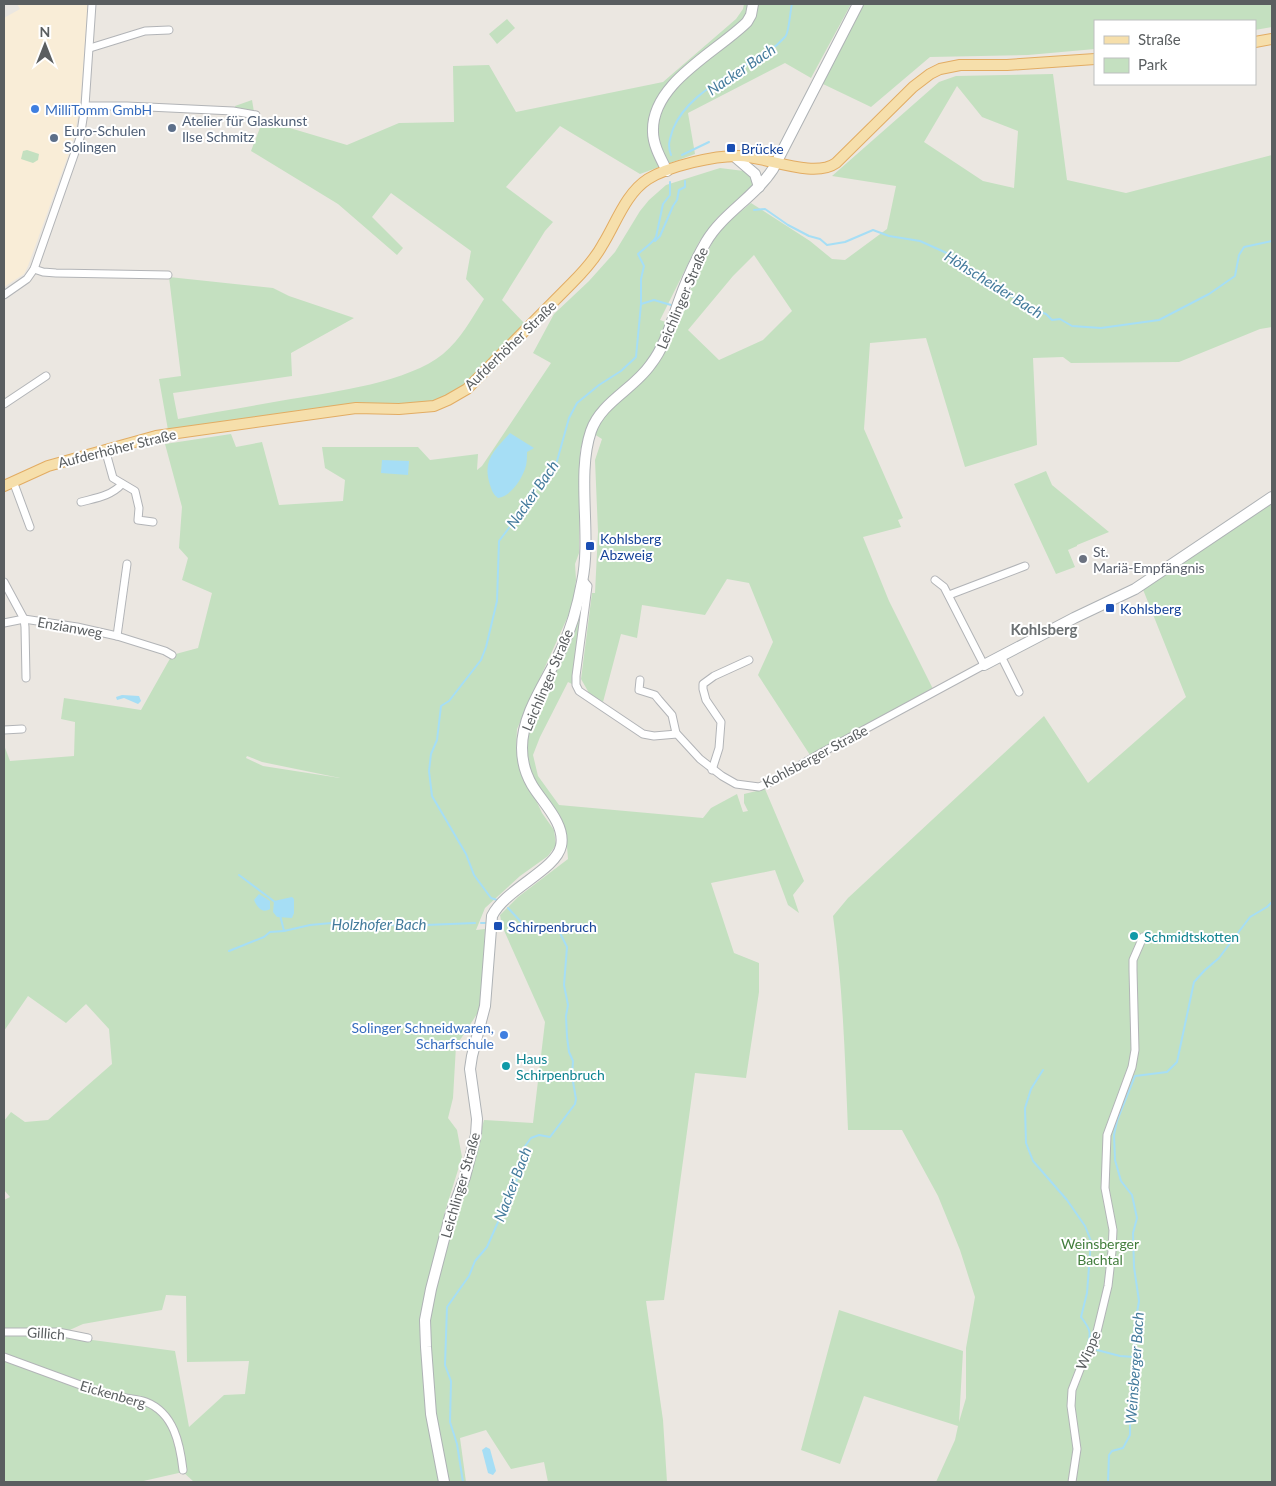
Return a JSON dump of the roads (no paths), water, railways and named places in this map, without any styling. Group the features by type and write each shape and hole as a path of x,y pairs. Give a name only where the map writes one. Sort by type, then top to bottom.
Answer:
{"main road":[{"path":"667,171 653,132 654,118 661,102 680,77 746,22 751,15 753,4"},
{"name":"Leichlinger Straße","path":"444,1482 434,1433 428,1379 425,1331 427,1307 450,1216 465,1177 476,1136 477,1119 470,1076 471,1062 485,1006 492,916 516,889 552,861 560,851 562,844 556,821 529,778 523,760 522,742 532,709 564,645 574,617 583,580 586,460 592,430 605,409 636,382 656,358 669,331 684,287 700,253 712,233 770,174 858,4"},
{"path":"1256,42 1272,39"},
{"name":"Aufderhöher Straße","path":"8,484 48,466 156,436 356,408 419,408 434,406 467,389 572,283 596,255 637,189 649,179 667,171 704,160 734,156 777,162 808,169 821,169 831,166 913,87 930,74 944,68 960,65 1007,65 1094,59"},
{"path":"734,156 755,174 759,187"},
{"name":"Kohlsberger Straße","path":"984,666 1074,618 1135,589 1272,497"}],"street":[{"path":"4,295 27,279 34,269 78,143 85,106 92,4"},
{"path":"90,48 145,30 169,30"},
{"path":"85,106 233,111 256,115"},
{"path":"34,269 50,273 168,275"},
{"path":"4,404 46,376"},
{"path":"105,449 112,476 135,491 139,508 138,520 153,522"},
{"name":"Aufderhöher Straße","path":"8,484 30,526"},
{"path":"81,502 115,491 122,484"},
{"name":"Enzianweg","path":"117,636 127,564"},
{"path":"948,595 1026,566"},
{"path":"583,580 588,586 576,676 577,688 582,694 643,734 654,736 676,733 672,715 655,695 639,690 640,680"},
{"path":"935,580 944,587 984,666"},
{"name":"Enzianweg","path":"4,582 24,619 26,678"},
{"name":"Enzianweg","path":"4,623 24,619 77,627 117,636 165,651 172,656"},
{"path":"1001,656 1020,692"},
{"path":"712,770 719,748 721,724 706,700 702,689 703,684 714,676 749,660"},
{"name":"Kohlsberger Straße","path":"676,733 712,770 736,784 753,787 766,785 852,736 984,666"},
{"path":"4,730 22,729"},
{"name":"Wippe","path":"1072,1482 1077,1449 1071,1401 1072,1390 1084,1360 1095,1340 1110,1270 1113,1233 1105,1188 1107,1134 1133,1061 1135,1044 1133,965 1142,937"},
{"name":"Gillich","path":"4,1332 58,1332 88,1338"},
{"name":"Eickenberg","path":"4,1357 108,1395 140,1400 153,1406 164,1415 176,1433 183,1470"}],"water":[{"path":"510,433 534,448 527,452 526,467 518,482 511,491 498,498 490,485 488,476 489,462 491,456"},
{"path":"382,460 409,461 408,475 381,473"},
{"path":"122,695 139,696 141,701 138,704 124,698 117,700 116,697"},
{"path":"259,894 270,901 270,909 265,911 257,905 254,900"},
{"path":"292,897 294,899 294,913 292,918 277,917 273,912 274,901"},
{"path":"486,1447 490,1449 496,1471 493,1475 488,1473 482,1450"}],"waterway":[{"name":"Nacker Bach","path":"671,155 669,145 671,136 677,120 683,112 714,84 766,53 779,43 786,35 792,4"},
{"path":"682,155 709,142"},
{"path":"655,241 660,236 677,200 679,190 685,187 685,181"},
{"name":"Nacker Bach","path":"497,900 491,898 474,875 466,854 432,796 429,771 431,754 437,740 441,706 449,701 481,660 486,647 497,601 499,541 515,520 531,491 541,484 557,461 569,418 577,403 599,385 621,371 636,357 641,304 641,279 644,266 638,254 656,237 663,204 670,195 670,182"},
{"name":"Höhscheider Bach","path":"754,210 765,209 788,225 809,236 820,239 827,245 845,242 873,230 889,236 920,241 951,255 1030,308 1046,314 1052,320 1060,319 1072,326 1101,328 1159,320 1209,294 1235,276 1239,255 1244,247 1272,241"},
{"name":"Höhscheider Bach","path":"641,304 654,300 671,305"},
{"name":"Holzhofer Bach","path":"239,875 275,902"},
{"name":"Weinsberger Bach","path":"1108,1482 1109,1455 1112,1451 1123,1448 1130,1435 1130,1402 1137,1364 1134,1330 1139,1301 1134,1267 1133,1233 1137,1218 1132,1195 1121,1181 1115,1160 1114,1135 1117,1121 1135,1076 1167,1072 1177,1062 1194,982 1219,958 1250,917 1272,902"},
{"name":"Nacker Bach","path":"463,1482 457,1444 450,1422 451,1381 445,1365 447,1307 469,1276 475,1261 487,1247 522,1168 523,1149 531,1138 539,1135 550,1137 575,1104 576,1099 572,1076 573,1061 569,1052 567,1037 566,1016 568,1005 564,985 567,947 558,929 536,929 523,924 508,908"},
{"name":"Holzhofer Bach","path":"280,915 284,931 310,925 353,921 401,926 475,923"},
{"name":"Holzhofer Bach","path":"229,951 264,937 270,932 284,931"},
{"path":"1043,1070 1031,1089 1025,1108 1026,1143 1033,1161 1067,1200 1085,1226 1091,1241 1087,1293 1081,1317 1089,1331 1087,1347"},
{"path":"1097,1350 1120,1356 1134,1357"}],"place":[{"name":"MilliTomm GmbH","path":"35,109"},
{"name":"Atelier für Glaskunst Ilse Schmitz","path":"172,128"},
{"name":"Euro-Schulen Solingen","path":"54,138"},
{"name":"Brücke","path":"731,148"},
{"name":"Kohlsberg Abzweig","path":"590,546"},
{"name":"St. Mariä-Empfängnis","path":"1083,559"},
{"name":"Kohlsberg","path":"1110,608"},
{"name":"Schirpenbruch","path":"498,926"},
{"name":"Schmidtskotten","path":"1134,936"},
{"name":"Solinger Schneidwaren, Scharfschule","path":"504,1035"},
{"name":"Haus Schirpenbruch","path":"506,1066"}],"district":[{"name":"Kohlsberg","path":"1044,629"}],"park label":[{"name":"Weinsberger Bachtal","path":"1100,1252"}]}
